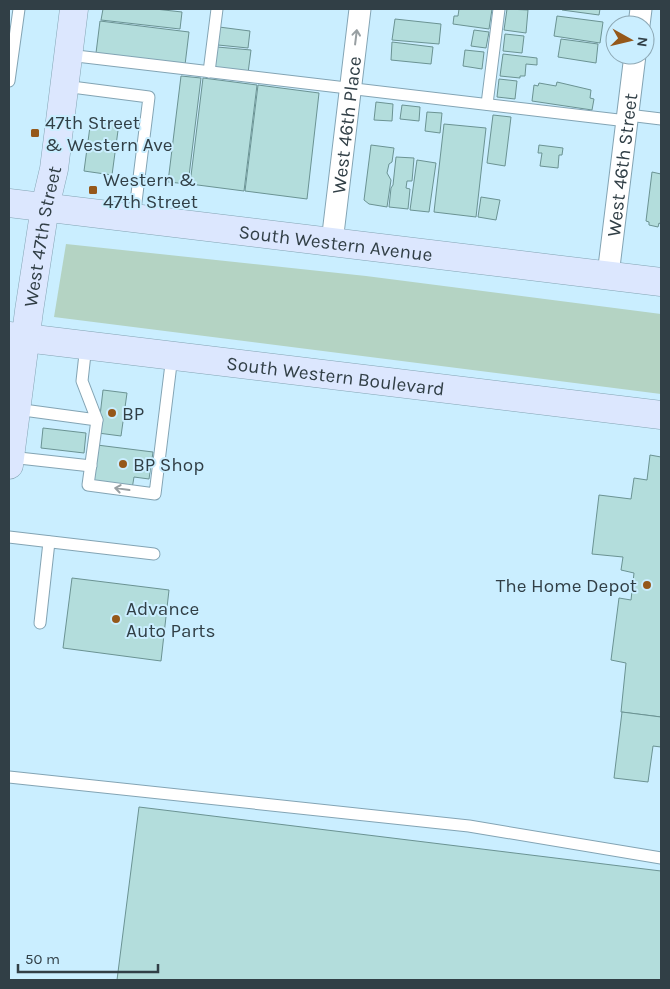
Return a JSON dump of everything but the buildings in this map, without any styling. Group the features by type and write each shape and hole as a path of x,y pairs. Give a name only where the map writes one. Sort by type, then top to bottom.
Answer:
{"main road":[{"name":"West 47th Street","path":"9,459 17,336 54,169 74,9"},
{"name":"South Western Avenue","path":"9,203 661,282"},
{"name":"South Western Boulevard","path":"17,336 661,415"}],"street":[{"name":"West 46th Place","path":"332,242 360,9"},
{"name":"West 46th Street","path":"608,275 634,65"}],"lane":[{"path":"9,82 19,9"},
{"path":"209,72 217,9"},
{"path":"487,104 499,9"},
{"path":"68,55 487,104 627,118 661,119"},
{"path":"64,86 149,97 134,218"},
{"path":"86,345 82,381 97,420 88,485 155,494 172,356"},
{"path":"14,401 97,420"},
{"path":"9,459 90,466"},
{"path":"9,537 154,554"},
{"path":"40,623 49,542"},
{"path":"9,777 469,826 661,858"}],"green space":[{"path":"66,244 366,276 661,314 661,394 54,317"}],"place":[{"name":"47th Street & Western Ave","path":"35,133"},
{"name":"Western & 47th Street","path":"93,190"},
{"name":"BP","path":"112,413"},
{"name":"BP Shop","path":"123,464"},
{"name":"The Home Depot","path":"647,585"},
{"name":"Advance Auto Parts","path":"116,619"}]}
